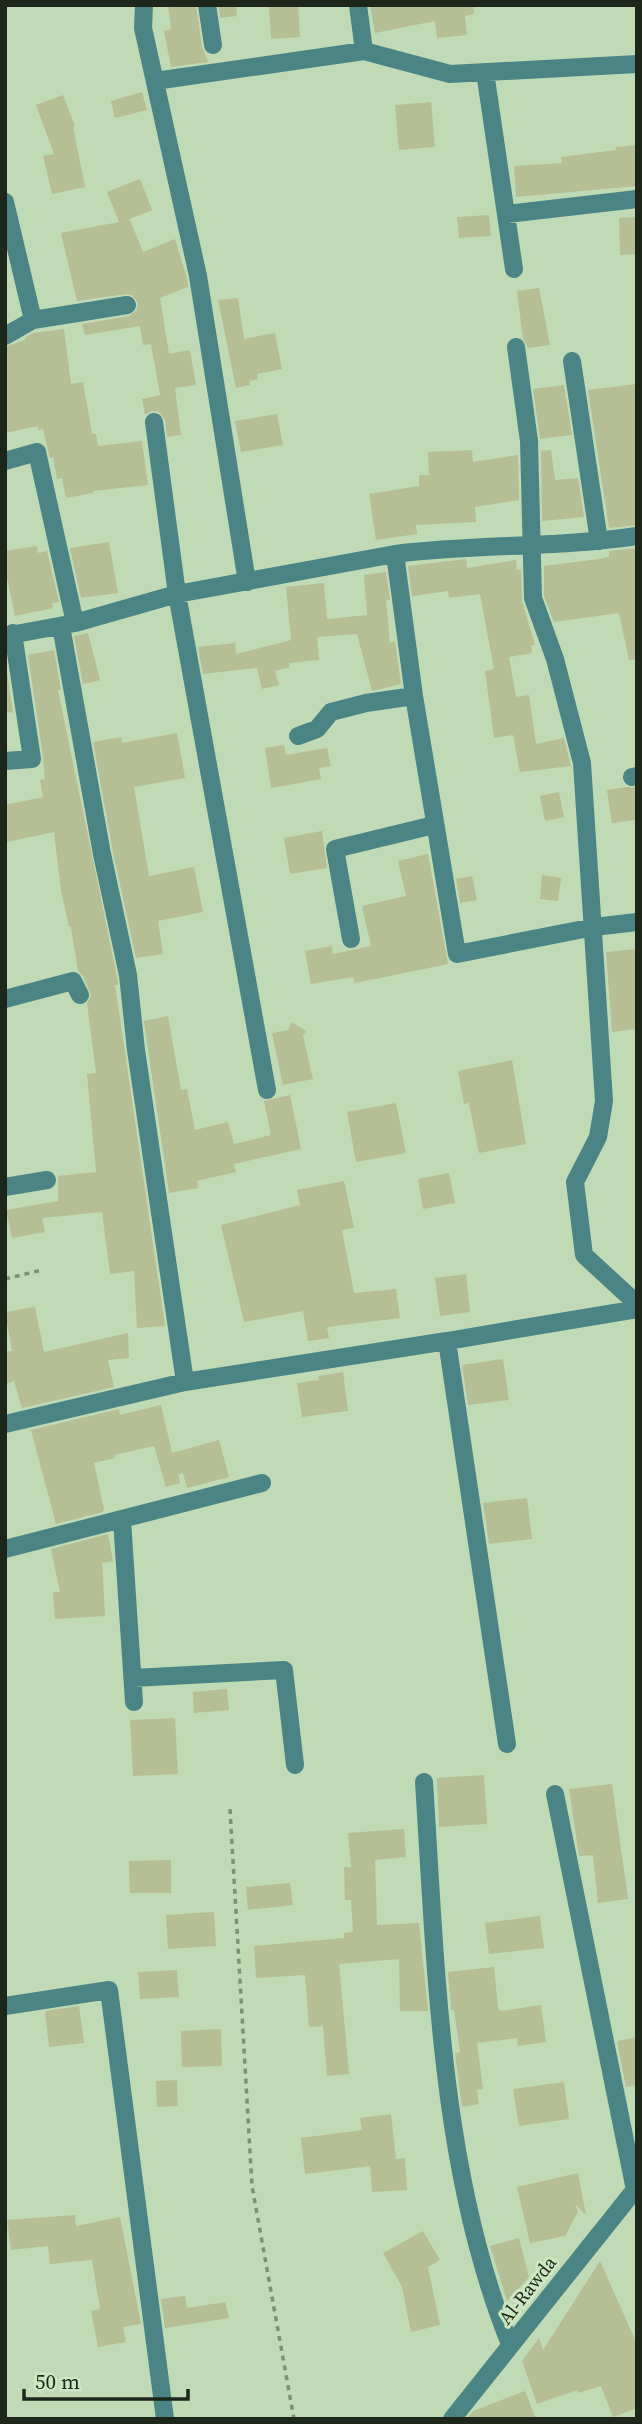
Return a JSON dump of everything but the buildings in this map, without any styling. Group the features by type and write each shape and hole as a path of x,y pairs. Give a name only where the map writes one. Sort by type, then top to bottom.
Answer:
{"street":[{"path":"144,5 143,27 198,276 247,582"},
{"path":"207,5 213,45"},
{"path":"358,5 364,51"},
{"path":"155,81 364,51 450,74 637,64"},
{"path":"485,72 514,269"},
{"path":"507,214 637,199"},
{"path":"5,202 33,320"},
{"path":"5,336 33,320 127,305"},
{"path":"516,346 529,441 533,598 555,659 582,763 604,1101 598,1137 575,1182 584,1255 637,1306"},
{"path":"572,361 599,541"},
{"path":"154,422 177,594 267,1090"},
{"path":"5,461 37,452 68,625 102,854 128,975 136,1050 185,1382"},
{"path":"5,761 32,759 9,635 68,625 177,594 395,554 599,541 637,536"},
{"path":"395,554 434,825 457,954 594,927 637,922"},
{"path":"298,736 317,729 331,712 366,703 415,696"},
{"path":"351,939 335,849 434,825"},
{"path":"5,999 73,981 80,995"},
{"path":"5,1187 47,1180"},
{"path":"5,1424 185,1382 447,1342 637,1306"},
{"path":"447,1342 507,1744"},
{"path":"5,1549 262,1483"},
{"path":"122,1520 134,1702"},
{"path":"133,1678 284,1670 295,1765"},
{"path":"424,1782 435,1952 453,2135 485,2274 510,2344"},
{"path":"555,1794 636,2189"},
{"path":"5,2006 109,1990 166,2419"},
{"name":"Al-Rawda","path":"452,2419 636,2189"}],"path":[{"path":"5,1279 42,1269"},
{"path":"230,1809 252,2186 294,2419"}]}
